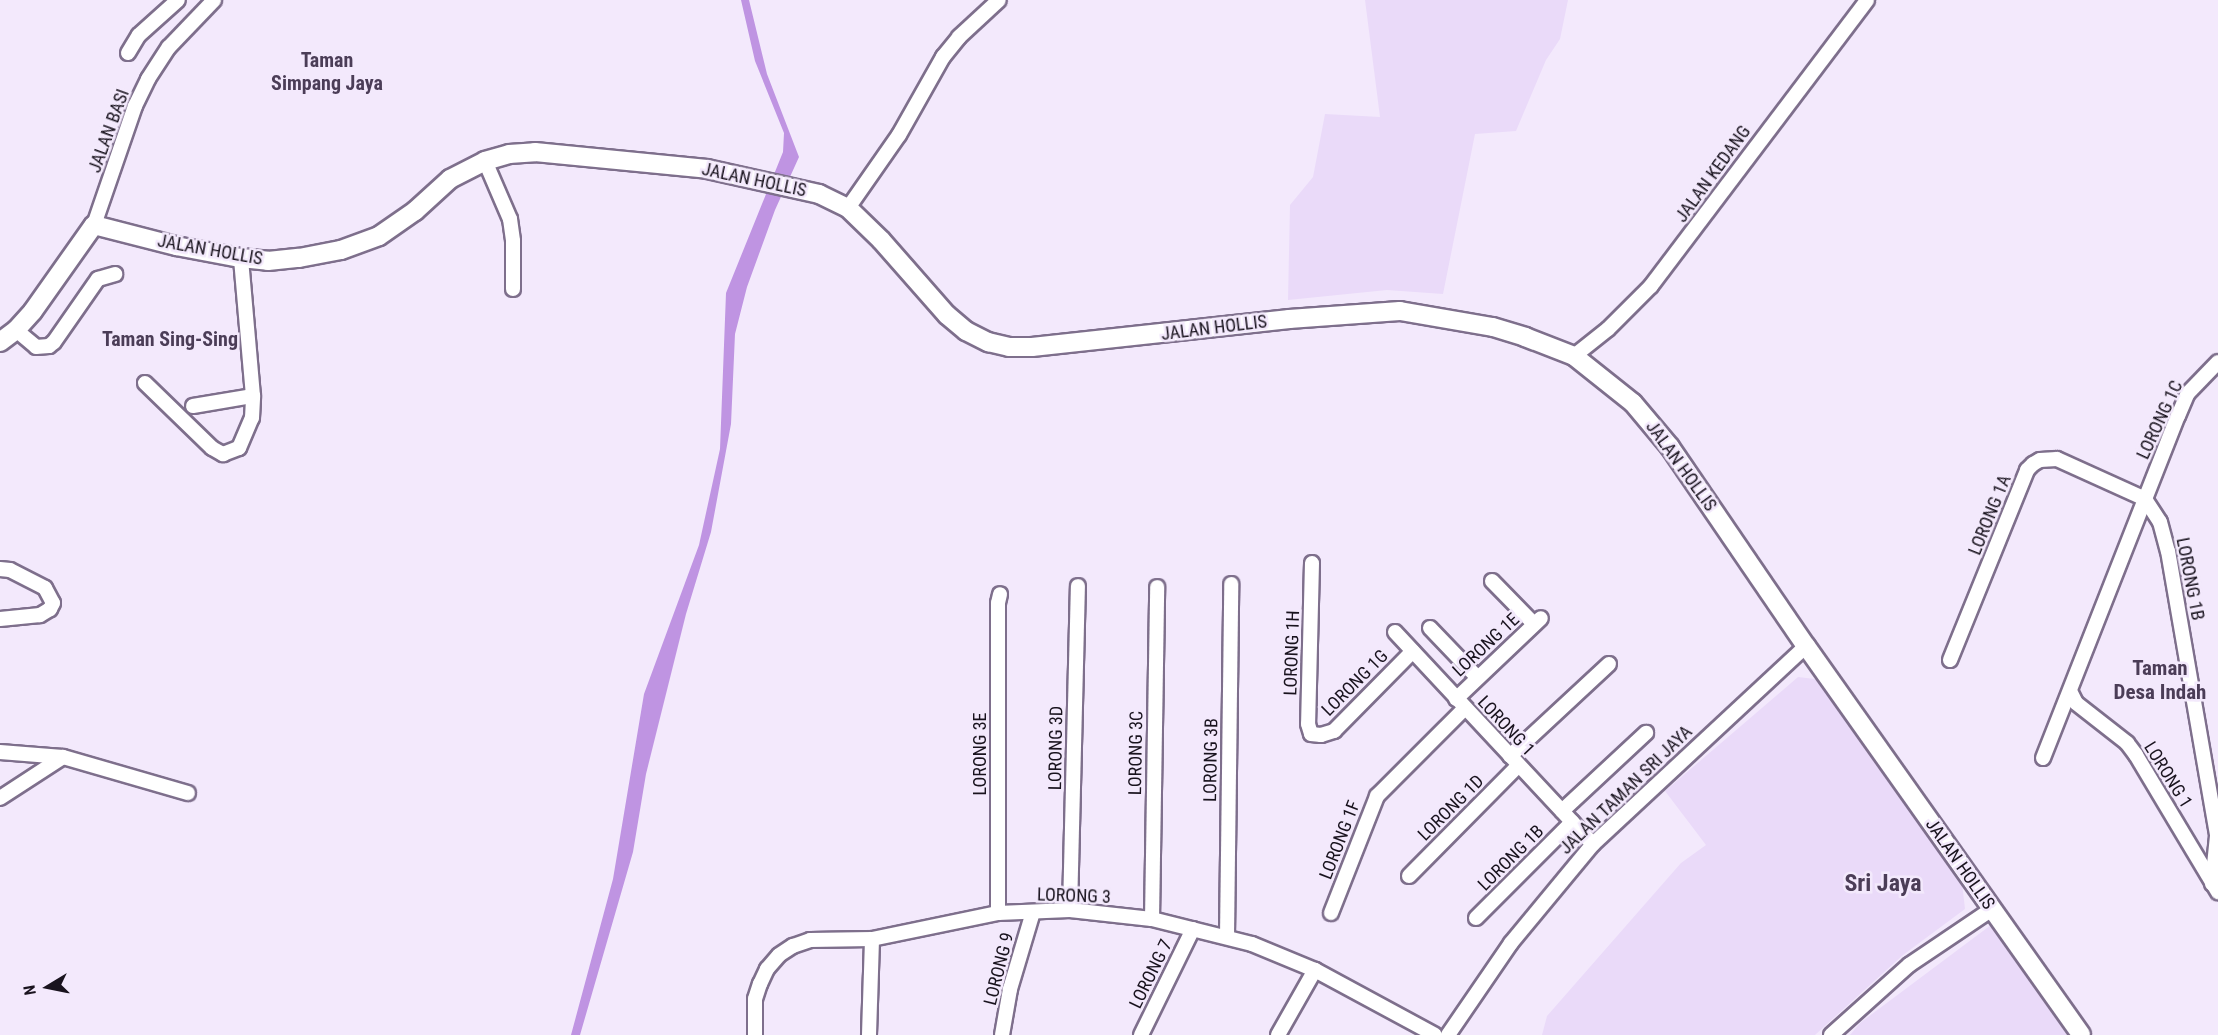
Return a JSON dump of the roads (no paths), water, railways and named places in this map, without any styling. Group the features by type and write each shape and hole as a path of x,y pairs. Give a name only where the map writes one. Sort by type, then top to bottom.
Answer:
{"main road":[{"name":"JALAN HOLLIS","path":"94,225 176,246 241,258 268,261 299,258 341,250 378,236 416,211 450,179 485,161 508,154 535,152 707,169 790,185 819,194 848,208 881,240 947,315 966,331 999,344 1032,347 1289,319 1400,311 1493,327 1574,356 1633,403 1670,447 1806,646 2081,1035"},
{"path":"0,342 16,330 94,225"}],"street":[{"path":"128,53 139,35 178,0"},
{"name":"JALAN BASI","path":"94,225 135,106 148,79 169,47 214,0"},
{"path":"848,208 899,135 943,57 958,37 999,0"},
{"name":"JALAN KEDANG","path":"1574,356 1608,329 1651,286 1867,0"},
{"path":"485,161 510,219 513,241 513,289"},
{"path":"145,383 212,448 223,454 235,452 243,442 252,418 253,396 241,258"},
{"path":"16,330 36,347 49,346 98,279 115,274"},
{"name":"LORONG 1C","path":"2145,499 2188,393 2218,362"},
{"path":"193,406 253,396"},
{"name":"LORONG 1A","path":"1950,660 2027,470 2033,464 2040,460 2057,459 2145,499"},
{"path":"2043,758 2145,499"},
{"name":"LORONG 1B","path":"2145,499 2160,522 2168,550 2217,836 2215,888"},
{"name":"LORONG 1H","path":"1312,563 1309,730 1315,736 1321,735"},
{"path":"0,569 10,570 45,588 53,600 50,609 40,615 0,619"},
{"name":"LORONG 1E","path":"1460,703 1478,678 1538,621 1492,580"},
{"name":"LORONG 3B","path":"1227,936 1230,584"},
{"name":"LORONG 3D","path":"1070,910 1078,586"},
{"name":"LORONG 3C","path":"1152,919 1157,587"},
{"name":"LORONG 3E","path":"998,913 1000,594"},
{"path":"1430,628 1478,678"},
{"name":"LORONG 1","path":"1395,632 1593,844"},
{"name":"JALAN TAMAN SRI JAYA","path":"1448,1035 1511,943 1593,844 1806,646"},
{"name":"LORONG 1G","path":"1321,735 1334,731 1413,651"},
{"path":"1514,760 1609,664"},
{"name":"LORONG 1","path":"2070,691 2076,703 2127,743 2136,755 2215,888"},
{"name":"LORONG 1F","path":"1331,913 1377,796 1460,703"},
{"path":"1562,811 1646,733"},
{"path":"0,752 63,757 189,793"},
{"path":"0,798 63,757"},
{"name":"LORONG 1D","path":"1409,876 1514,760"},
{"name":"LORONG 1B","path":"1476,918 1572,822"},
{"path":"1831,1035 1909,965 1992,909"},
{"name":"LORONG 3","path":"755,1035 755,999 767,969 779,955 810,940 872,939 998,913 1070,910 1152,919 1227,936 1315,970 1435,1035"},
{"name":"LORONG 9","path":"1002,1035 1011,989 1033,912"},
{"name":"LORONG 7","path":"1141,1035 1193,929"},
{"path":"869,1035 872,939"},
{"path":"1278,1035 1315,970"}],"district":[{"name":"Taman Simpang Jaya","path":"327,72"},
{"name":"Taman Sing-Sing","path":"170,339"},
{"name":"Taman Desa Indah","path":"2160,680"},
{"name":"Sri Jaya","path":"1883,884"}]}
